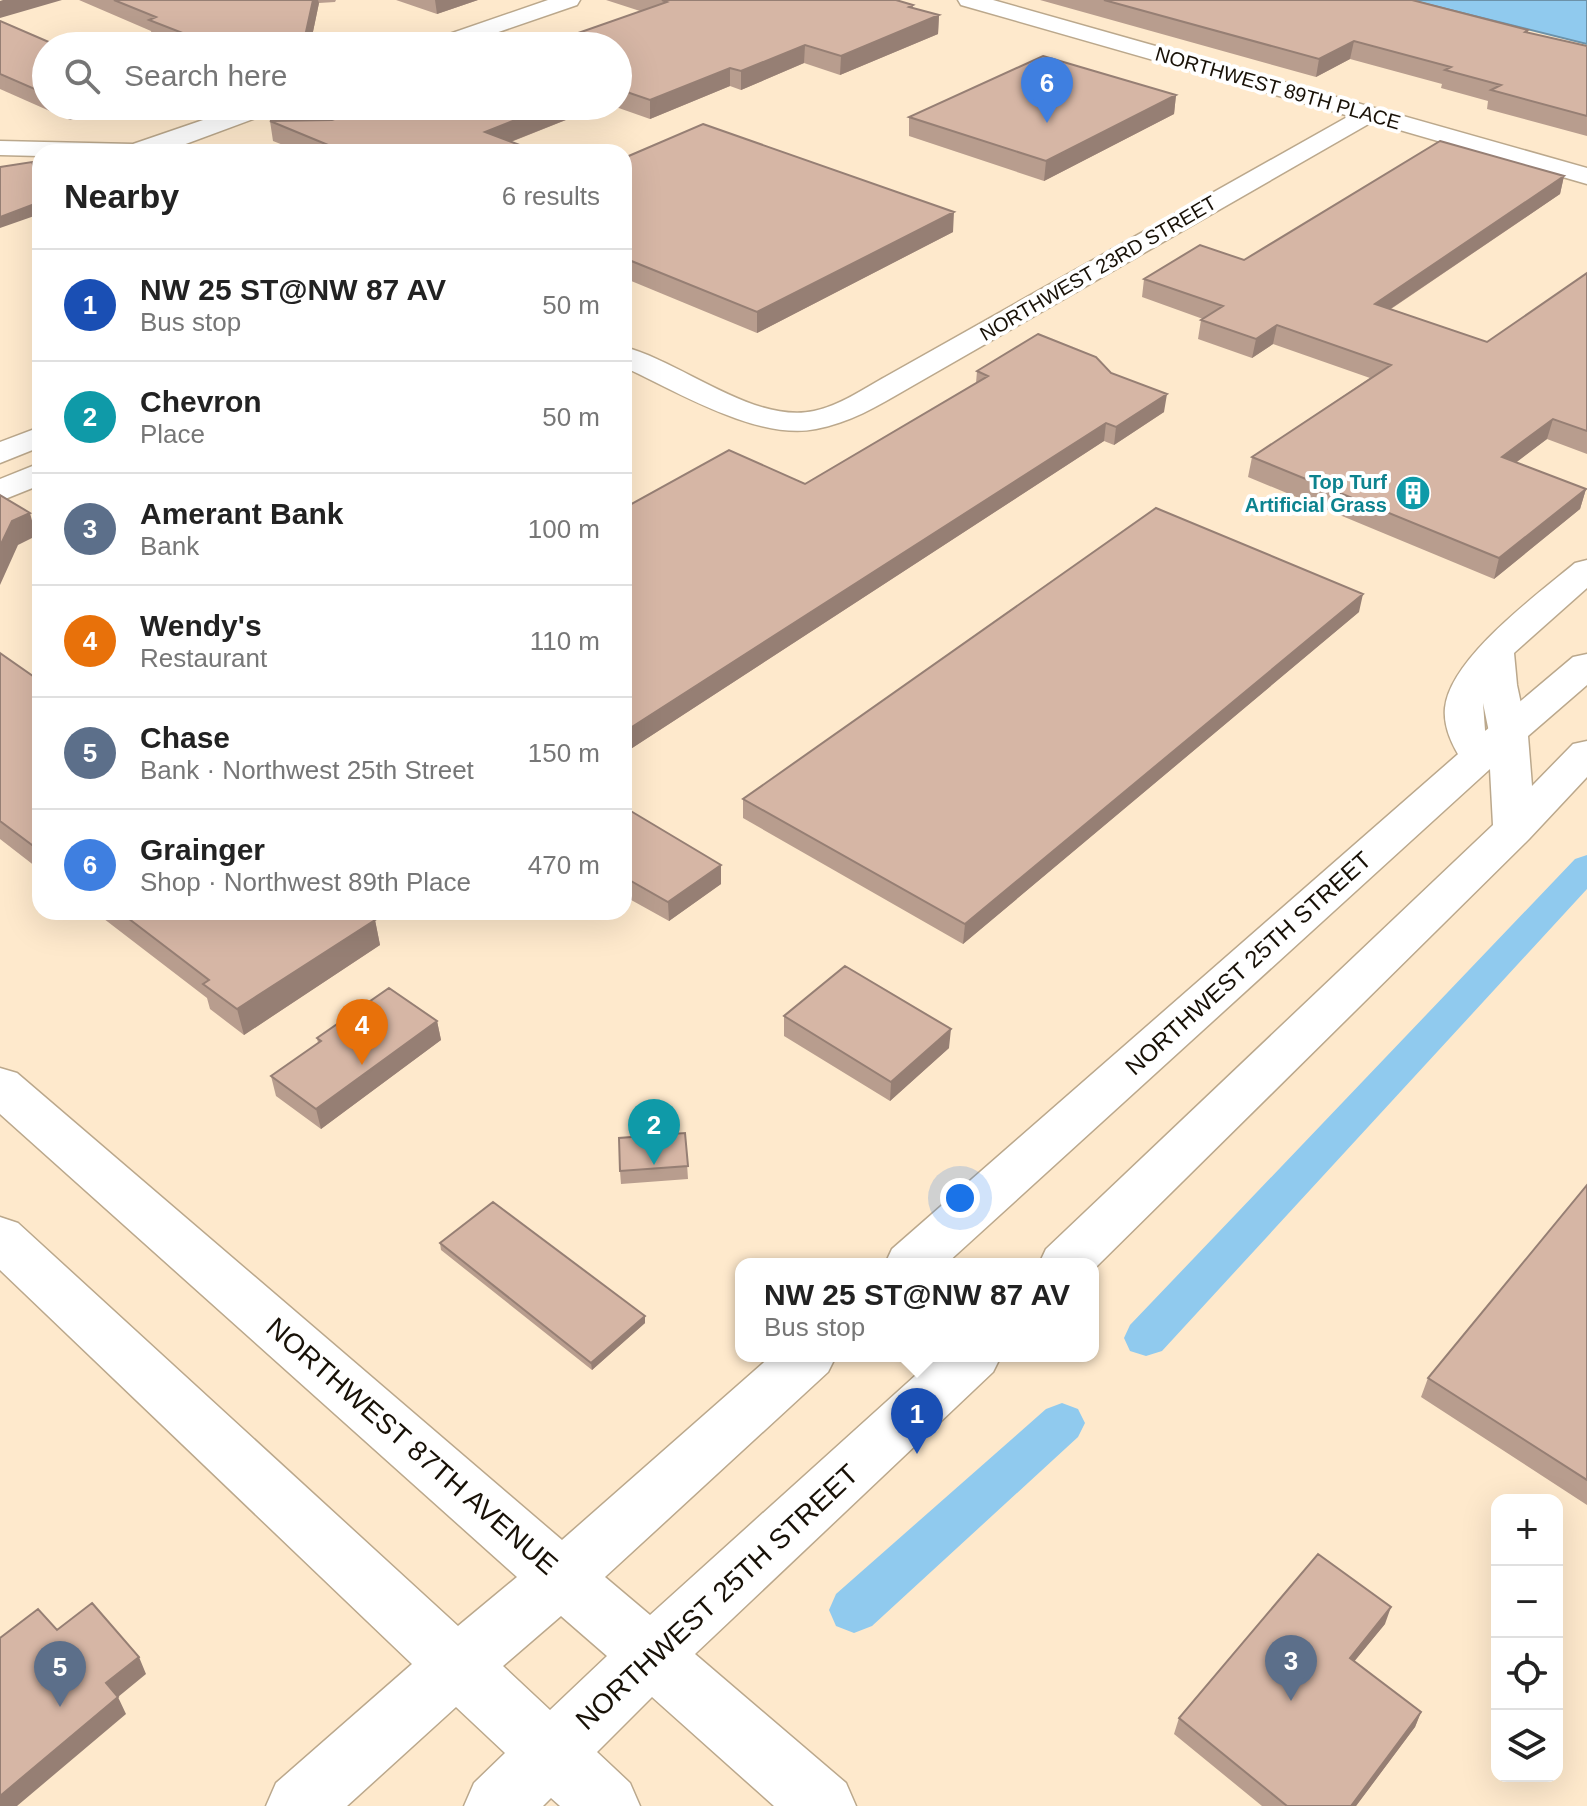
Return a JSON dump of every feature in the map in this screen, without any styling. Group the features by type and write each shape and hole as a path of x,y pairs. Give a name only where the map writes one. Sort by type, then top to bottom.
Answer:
{"main road":[{"name":"NORTHWEST 25TH STREET","path":"918,1258 1493,745 1587,665"},
{"path":"1493,745 1514,829"},
{"path":"1071,1258 1514,829 1587,753"},
{"name":"NORTHWEST 87TH AVENUE","path":"0,1086 823,1806"},
{"path":"0,1238 607,1806"},
{"path":"299,1806 802,1362"},
{"name":"NORTHWEST 25TH STREET","path":"497,1806 652,1655 968,1362"}],"street":[{"path":"477,32 569,0"},
{"name":"NORTHWEST 89TH PLACE","path":"969,0 1587,176"},
{"name":"NORTHWEST 23RD STREET","path":"632,359 766,418 795,423 825,418 896,383 1369,114"},
{"path":"165,144 229,120"},
{"path":"0,148 32,149"},
{"path":"0,453 32,439"},
{"path":"0,491 32,477"},
{"path":"1493,745 1467,734 1464,701 1476,675 1587,570"}],"water":[{"path":"1410,0 1587,0 1587,44"}],"building":[{"path":"114,0 313,0 306,32 180,32 149,20 156,17"},
{"path":"662,0 896,0 939,15 841,56 805,45 741,71 730,68 650,100 632,94 632,32 581,32 667,2"},
{"path":"1104,0 1412,0 1587,46 1587,116 1491,90 1501,85 1445,70 1451,67 1354,41 1319,59"},
{"path":"0,21 32,35 32,88 0,74"},
{"path":"1043,56 1176,95 1046,161 909,117"},
{"path":"515,120 485,132 517,144 326,144 270,121"},
{"path":"703,124 954,212 757,312 632,261 632,155"},
{"path":"1440,141 1564,176 1375,304 1487,342 1587,273 1587,431 1553,419 1502,457 1586,489 1499,558 1252,457 1391,365 1277,325 1256,339 1201,320 1223,306 1144,279 1200,245 1244,260"},
{"path":"32,162 32,205 0,217 0,167"},
{"path":"1038,334 1096,357 1111,373 1167,394 1116,427 1106,423 632,727 632,504 729,450 805,484 988,376 977,371"},
{"path":"0,495 30,513 12,521 0,546"},
{"path":"1156,508 1363,594 965,924 743,799"},
{"path":"0,653 32,675 32,845 0,821"},
{"path":"632,812 721,865 668,902 632,882"},
{"path":"130,920 375,920 237,1009 203,984 209,980"},
{"path":"845,966 951,1029 891,1082 784,1016"},
{"path":"389,988 437,1021 316,1109 271,1076 321,1041 317,1038"},
{"path":"685,1133 688,1166 620,1171 619,1138"},
{"path":"1587,1185 1587,1480 1428,1378"},
{"path":"493,1202 645,1316 591,1363 440,1243"},
{"path":"1318,1554 1391,1607 1350,1658 1421,1712 1351,1806 1287,1806 1179,1718"},
{"path":"92,1603 139,1657 106,1683 118,1697 0,1796 0,1638 38,1609 57,1630"}],"waterway":[{"path":"1146,1338 1587,867"},
{"path":"854,1610 1062,1423"}],"place":[{"name":"Grainger","path":"1047,123"},
{"name":"Top Turf Artificial Grass","path":"1413,493"},
{"name":"Wendy's","path":"362,1065"},
{"name":"Chevron","path":"654,1165"},
{"name":"NW 25 ST@NW 87 AV","path":"917,1454"},
{"name":"Amerant Bank","path":"1291,1701"},
{"name":"Chase","path":"60,1707"}]}
